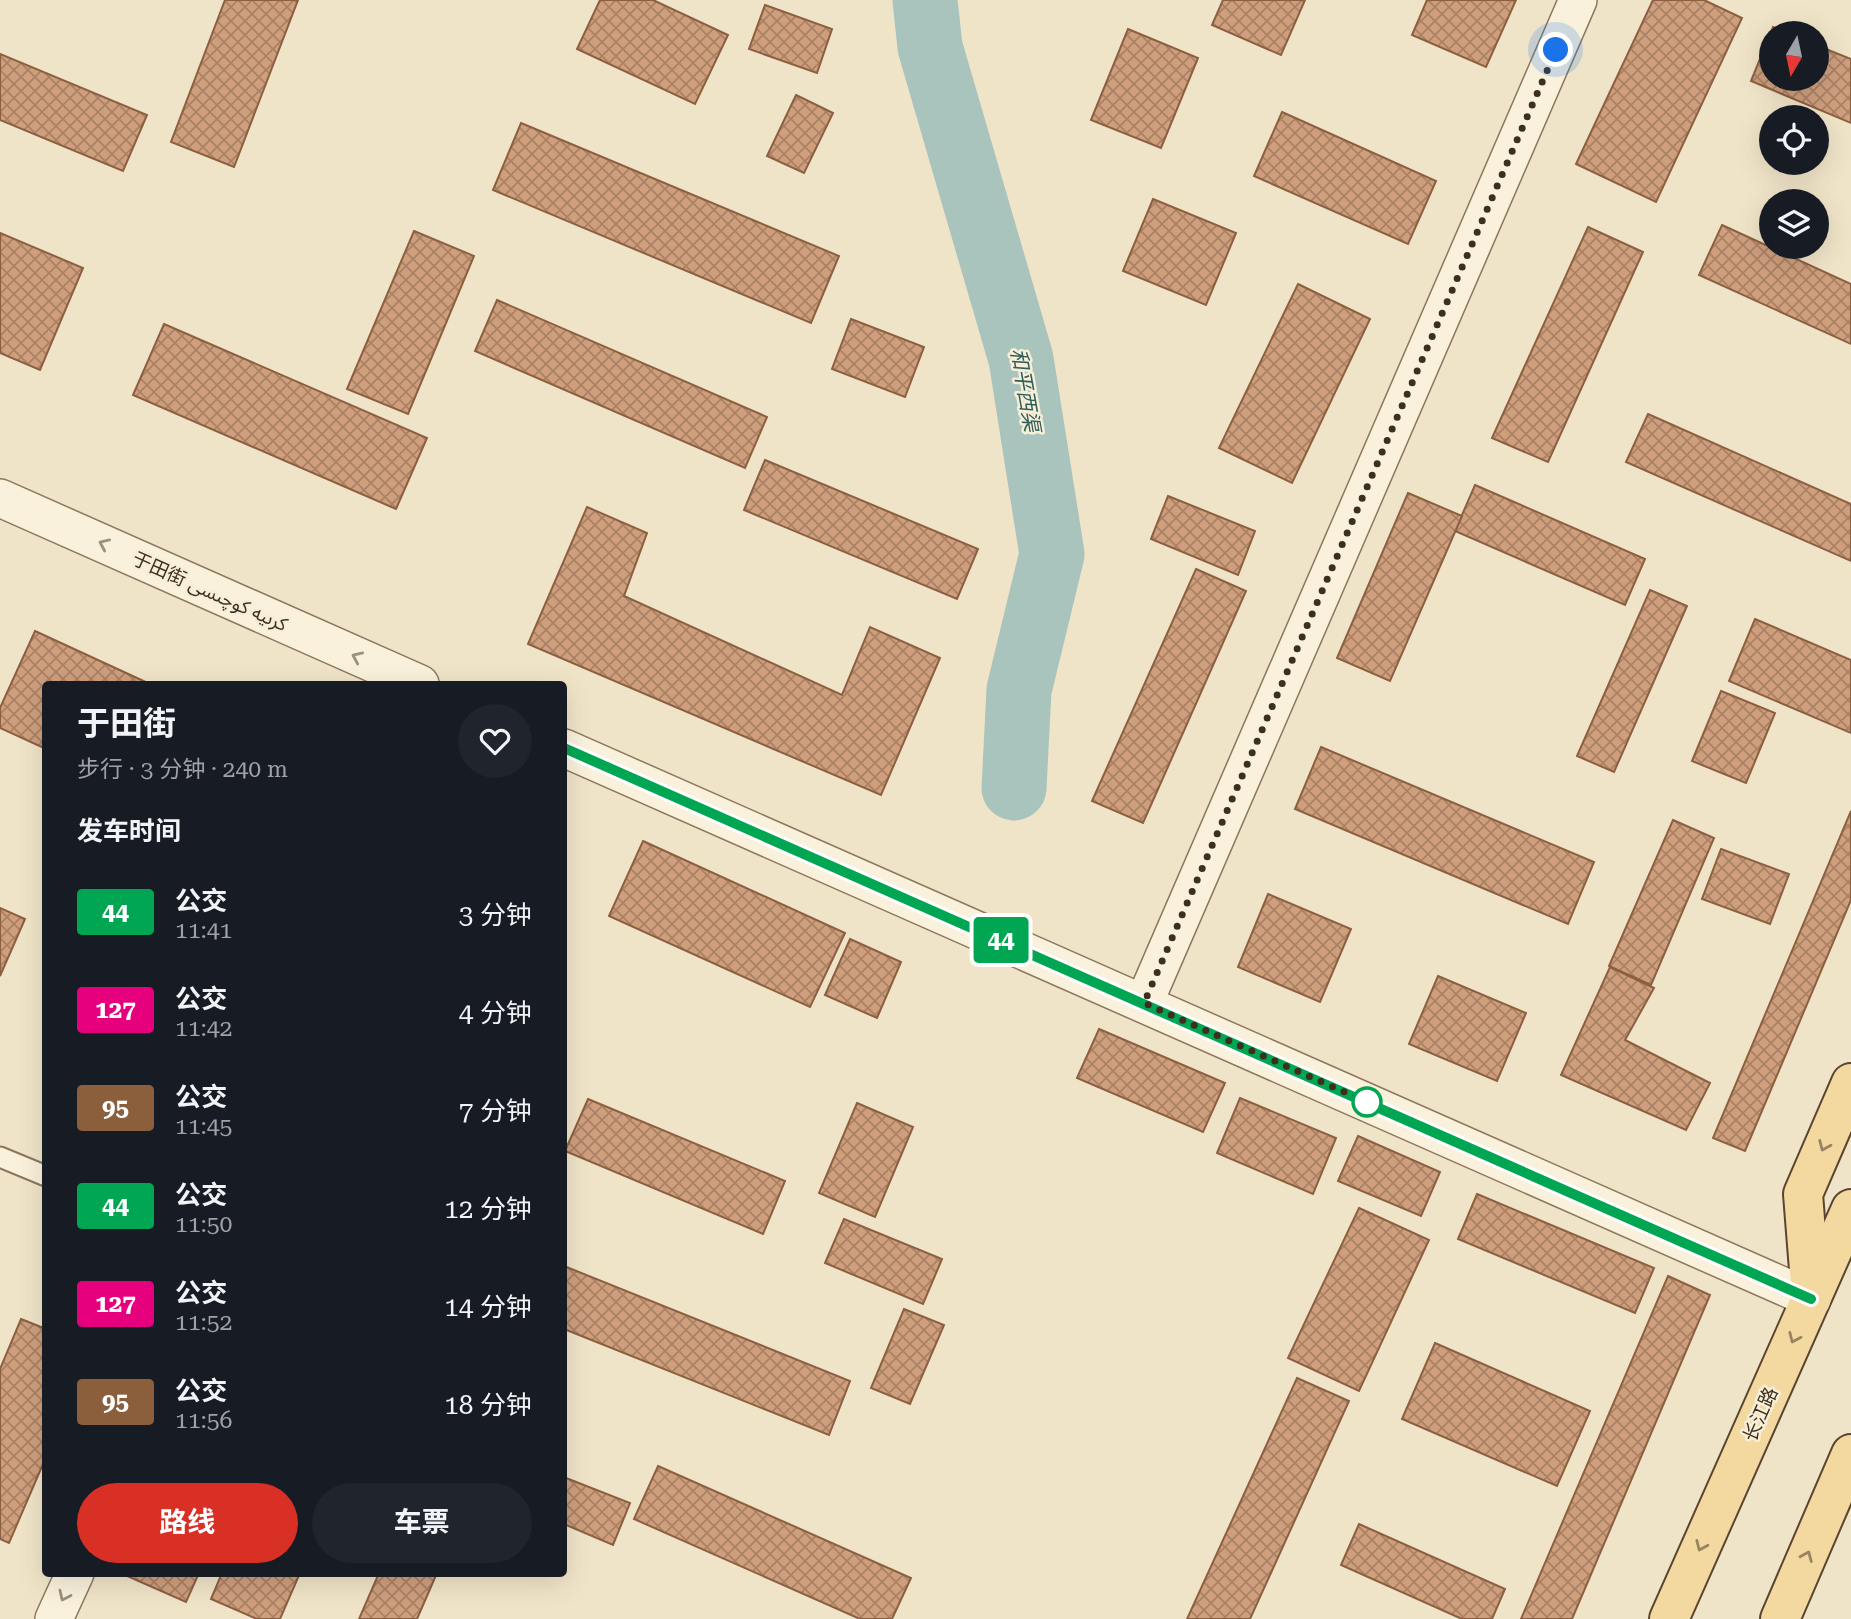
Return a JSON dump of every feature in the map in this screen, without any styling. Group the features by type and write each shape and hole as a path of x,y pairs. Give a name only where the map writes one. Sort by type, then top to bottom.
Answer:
{"main road":[{"path":"1811,1299 1803,1194 1851,1083"},
{"name":"长江路","path":"1669,1619 1851,1209"},
{"path":"1780,1619 1851,1454"}],"street":[{"path":"1144,1003 1578,0"},
{"name":"于田街 كرىيە كوچىسى","path":"0,498 413,681"},
{"path":"567,749 1811,1299"},
{"path":"54,1619 73,1577"}],"lane":[{"path":"0,1157 42,1174"}],"building":[{"path":"225,0 298,0 234,167 171,142"},
{"path":"600,0 653,0 728,35 695,104 577,49"},
{"path":"1223,0 1305,0 1281,55 1212,25"},
{"path":"1427,0 1516,0 1486,67 1412,35"},
{"path":"1653,0 1704,0 1742,18 1656,202 1576,164"},
{"path":"765,5 832,29 817,73 749,49"},
{"path":"1128,29 1198,58 1161,148 1091,120"},
{"path":"1829,50 1851,59 1851,123 1829,114 1829,105 1808,105 1775,91 1829,91"},
{"path":"0,54 147,115 123,171 0,120"},
{"path":"1759,61 1759,84 1751,81"},
{"path":"796,95 833,113 804,173 767,156"},
{"path":"1282,112 1436,181 1408,244 1254,176"},
{"path":"521,123 839,256 811,323 493,190"},
{"path":"1153,199 1236,233 1206,305 1123,271"},
{"path":"1722,225 1759,242 1759,259 1796,259 1851,284 1851,344 1699,275"},
{"path":"1588,227 1643,252 1548,462 1492,438"},
{"path":"414,231 474,256 408,414 347,389"},
{"path":"0,233 83,268 40,370 0,353"},
{"path":"1298,284 1370,319 1292,483 1219,448"},
{"path":"497,300 767,417 745,468 475,351"},
{"path":"851,319 924,347 905,397 832,369"},
{"path":"164,324 427,438 396,509 133,395"},
{"path":"1648,414 1851,504 1851,561 1626,462"},
{"path":"765,460 978,549 957,599 744,510"},
{"path":"1475,485 1645,559 1625,605 1455,531"},
{"path":"1408,493 1462,516 1390,681 1337,658"},
{"path":"1168,496 1255,531 1238,575 1151,539"},
{"path":"587,507 647,533 624,596 842,695 870,627 940,658 881,795 528,644"},
{"path":"1196,569 1246,591 1143,823 1092,801"},
{"path":"1650,590 1687,606 1614,772 1577,756"},
{"path":"1755,619 1851,660 1851,733 1729,681"},
{"path":"35,631 143,681 42,681 42,747 0,728 0,708"},
{"path":"1721,691 1775,713 1746,783 1692,761"},
{"path":"1321,747 1594,862 1568,924 1295,809"},
{"path":"1851,811 1851,900 1745,1151 1713,1138"},
{"path":"1673,820 1714,838 1651,985 1609,966"},
{"path":"643,841 845,933 810,1007 609,916"},
{"path":"1721,849 1789,874 1770,924 1702,899"},
{"path":"1268,894 1351,929 1320,1002 1238,967"},
{"path":"0,908 25,919 0,976"},
{"path":"850,939 901,962 877,1018 825,995"},
{"path":"1610,967 1654,988 1625,1040 1710,1083 1686,1130 1561,1075"},
{"path":"1438,976 1526,1013 1497,1081 1409,1044"},
{"path":"1099,1029 1225,1083 1203,1132 1077,1078"},
{"path":"1240,1098 1336,1138 1313,1194 1217,1153"},
{"path":"588,1099 785,1181 763,1234 567,1152"},
{"path":"857,1103 913,1127 875,1217 819,1193"},
{"path":"1358,1136 1440,1172 1421,1216 1338,1181"},
{"path":"1477,1194 1654,1268 1635,1313 1458,1239"},
{"path":"1359,1208 1429,1240 1359,1391 1288,1358"},
{"path":"844,1219 942,1259 923,1304 825,1263"},
{"path":"567,1267 850,1381 829,1435 567,1330"},
{"path":"1668,1276 1710,1295 1572,1619 1521,1619"},
{"path":"904,1309 944,1325 910,1404 871,1388"},
{"path":"21,1319 42,1327 42,1466 9,1543 0,1539 0,1369"},
{"path":"1435,1343 1590,1411 1557,1486 1402,1419"},
{"path":"1297,1378 1349,1401 1250,1619 1187,1619"},
{"path":"658,1466 911,1578 892,1619 860,1619 634,1519"},
{"path":"567,1478 630,1503 613,1545 567,1525"},
{"path":"1359,1524 1505,1589 1492,1619 1462,1619 1341,1565"},
{"path":"129,1577 197,1577 186,1602"},
{"path":"220,1577 298,1577 280,1619 257,1619 211,1599"},
{"path":"377,1577 435,1577 417,1619 359,1619"}],"waterway":[{"name":"和平西渠","path":"925,0 930,47 1021,359 1052,554 1019,690 1014,788"}],"bus line":[{"name":"44","path":"567,749 1811,1299"}],"route":[{"path":"1367,1102 1144,1003 1556,50"}]}
